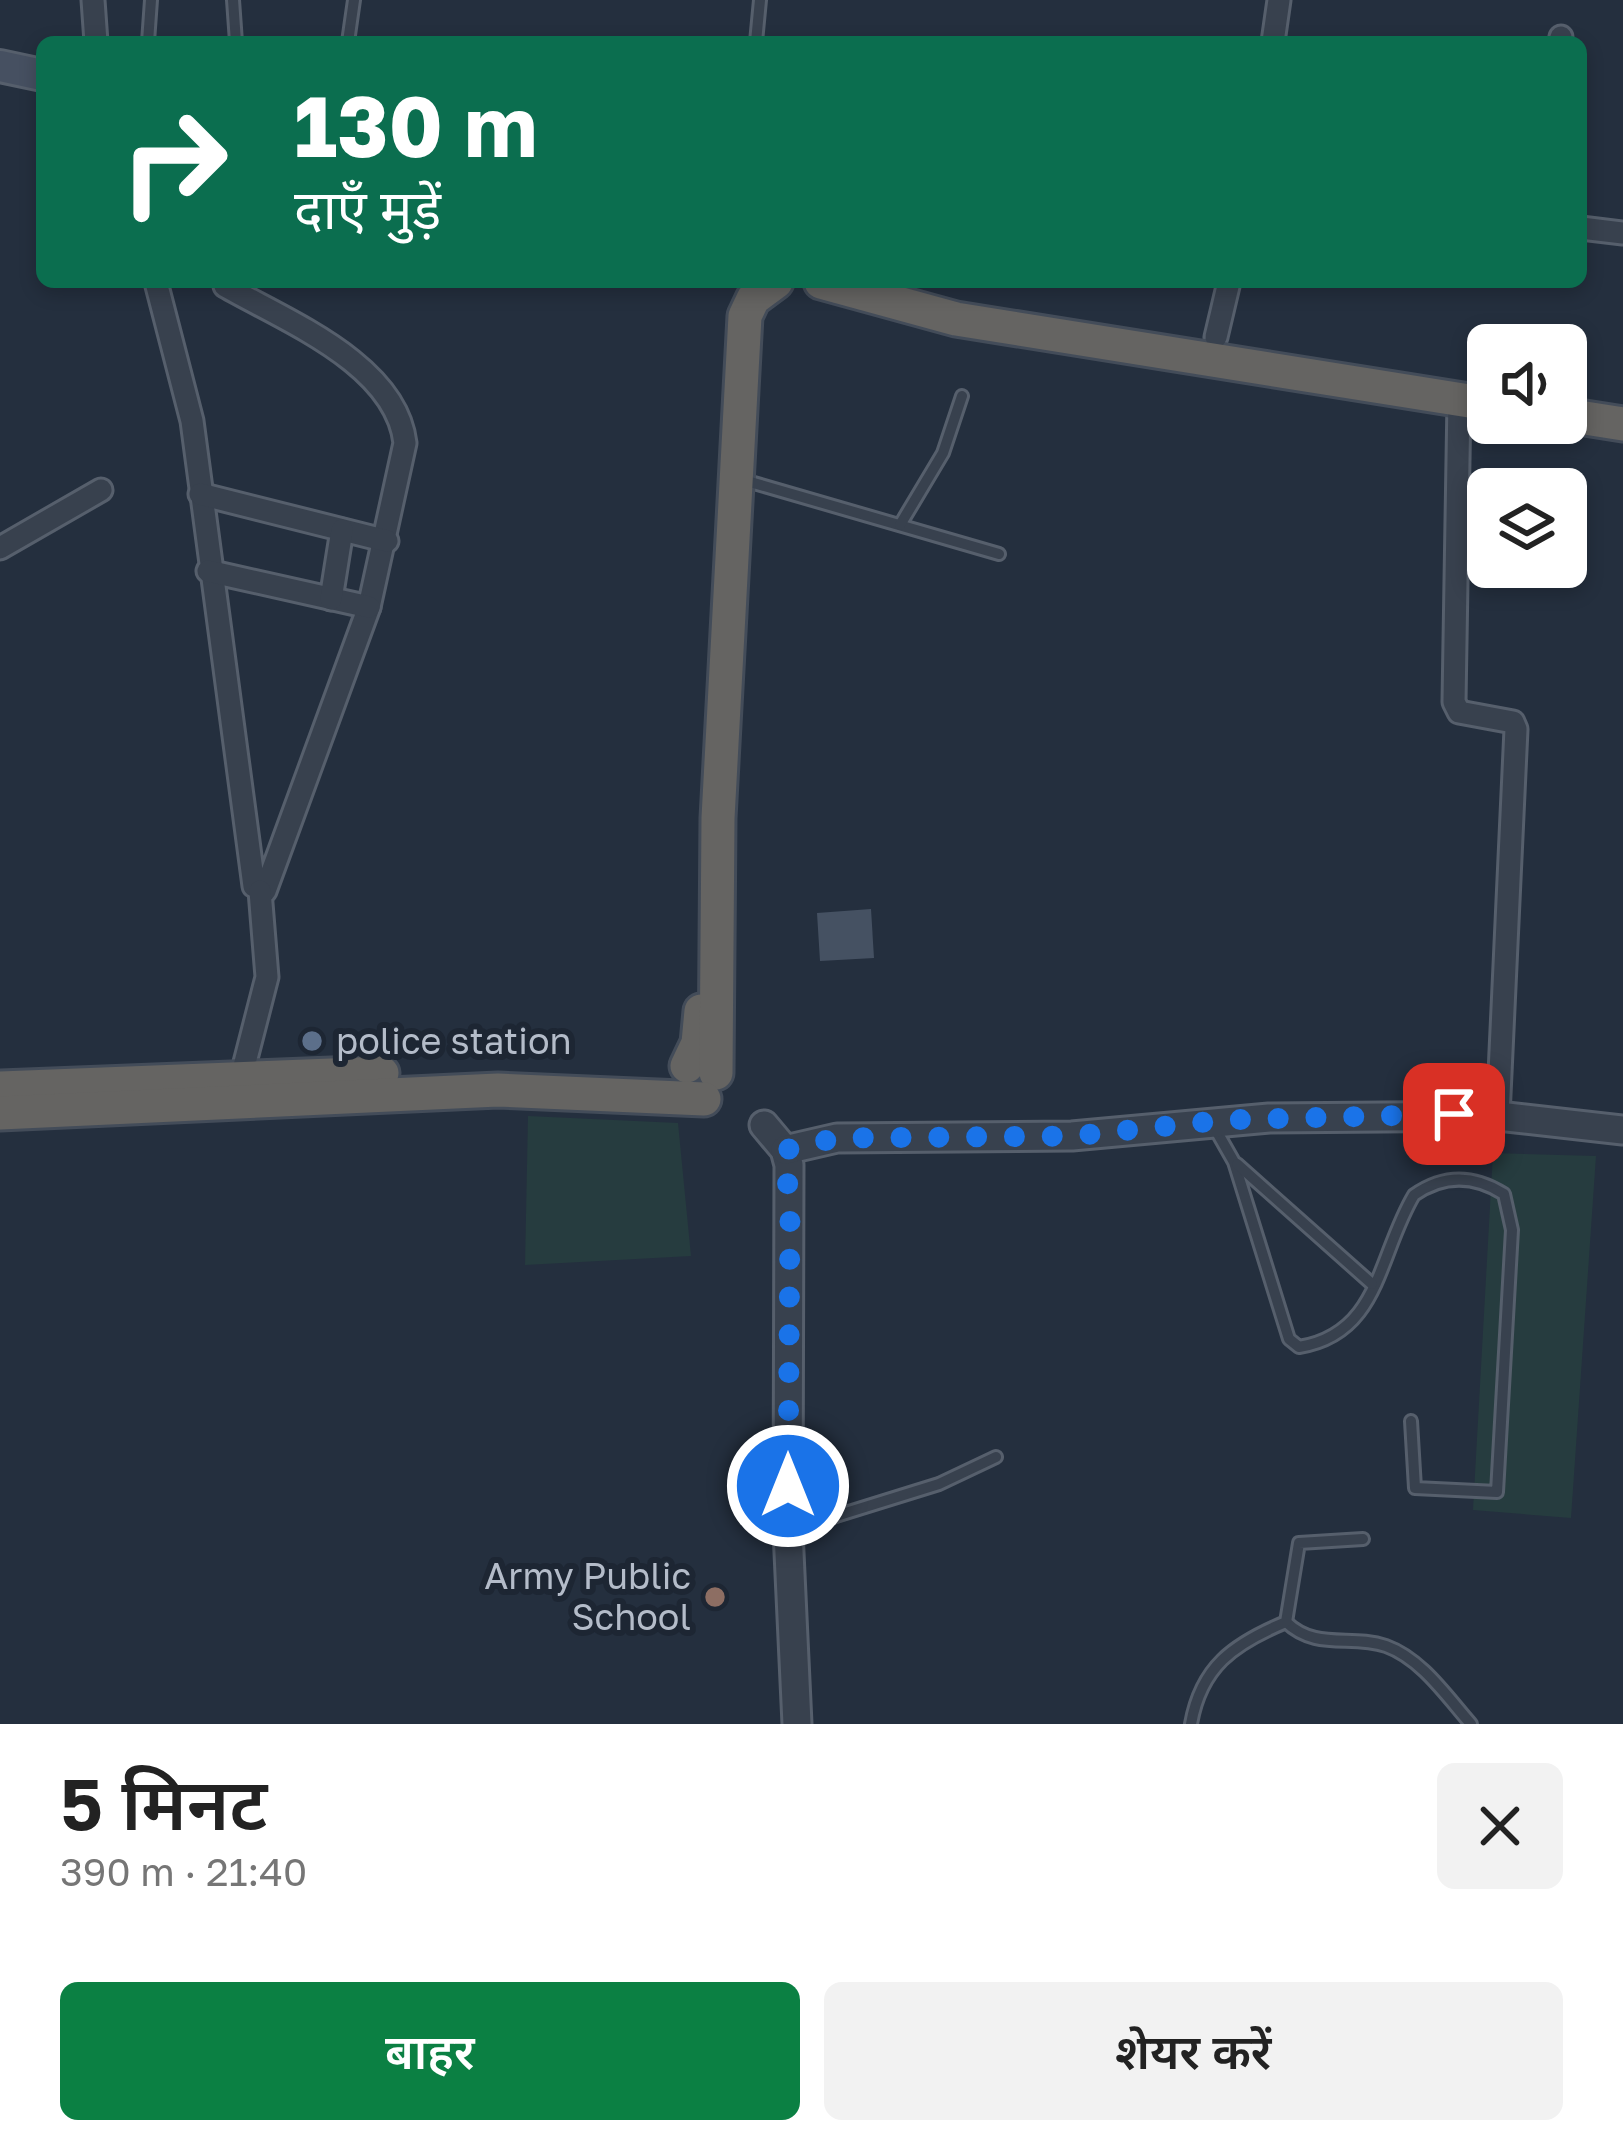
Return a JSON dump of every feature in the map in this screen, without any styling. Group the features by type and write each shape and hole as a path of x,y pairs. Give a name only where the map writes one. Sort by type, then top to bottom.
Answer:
{"highway":[{"path":"698,1077 696,818 728,305 752,288"},
{"path":"698,1077 718,818 745,316 756,288"},
{"path":"843,288 956,319 1467,393"},
{"path":"929,288 1216,338 1467,393"},
{"path":"1587,397 1623,401"},
{"path":"1587,419 1623,424"},
{"path":"0,1088 501,1070 698,1077"},
{"path":"0,1113 698,1077"}],"main road":[{"path":"0,66 36,74"}],"street":[{"path":"93,0 96,36"},
{"path":"1274,36 1279,0"},
{"path":"1587,229 1623,233"},
{"path":"158,288 186,389 254,886 260,891 267,977 241,1078"},
{"path":"229,288 357,361 401,426 404,458 369,607 268,885 260,891"},
{"path":"1216,338 1228,288"},
{"path":"1474,444 1454,702 1459,712 1513,722 1516,729 1498,1116"},
{"path":"0,548 101,490"},
{"path":"200,494 387,541"},
{"path":"331,598 342,530"},
{"path":"208,571 369,607"},
{"path":"785,1150 837,1138 1072,1136 1211,1122 1498,1116 1623,1130"},
{"path":"764,1125 785,1150 790,1214 788,1531 797,1724"}],"lane":[{"path":"148,36 151,0"},
{"path":"233,0 236,36"},
{"path":"349,36 355,0"},
{"path":"757,36 760,0"},
{"path":"900,526 943,453 962,396"},
{"path":"736,478 998,554"},
{"path":"1211,1122 1234,1162 1293,1344 1328,1340 1349,1329 1364,1312 1410,1201 1424,1188 1441,1180 1475,1179 1504,1194 1512,1229 1497,1492 1415,1488 1411,1421"},
{"path":"1234,1162 1372,1284"},
{"path":"788,1531 939,1484 996,1456"},
{"path":"1286,1622 1299,1543 1363,1539"},
{"path":"1191,1724 1204,1678 1246,1642 1286,1622"},
{"path":"1286,1622 1306,1638 1396,1650 1417,1664 1471,1724"}],"green space":[{"path":"528,1116 678,1123 691,1256 525,1265"},
{"path":"1493,1153 1596,1156 1571,1518 1473,1510"}],"building":[{"path":"871,909 874,958 820,961 817,913"}],"place":[{"name":"police station","path":"312,1041"},
{"name":"Army Public School","path":"715,1597"}],"route":[{"path":"788,1486 790,1214 785,1150 837,1138 1072,1136 1225,1120 1454,1114"}]}
